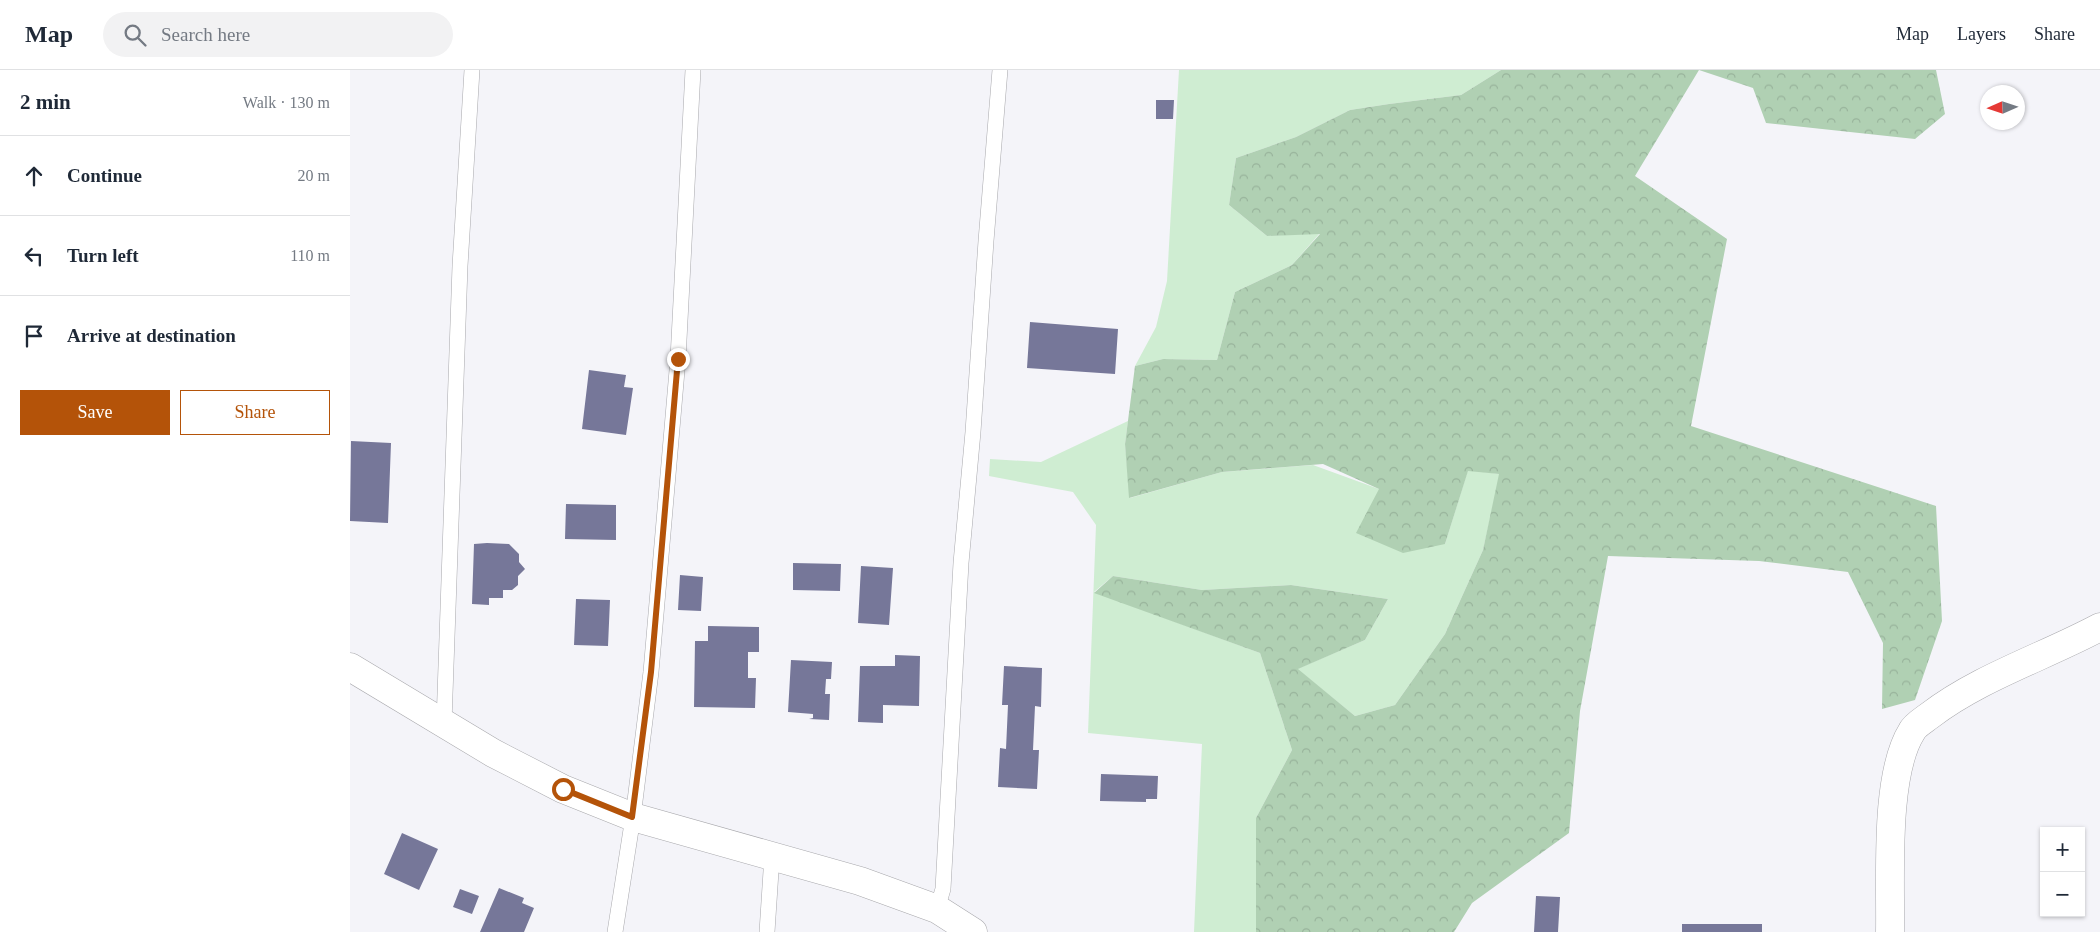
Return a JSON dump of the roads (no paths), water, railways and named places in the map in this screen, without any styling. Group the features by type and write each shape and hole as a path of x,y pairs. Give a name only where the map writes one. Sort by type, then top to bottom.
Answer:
{"street":[{"path":"1890,932 1892,819 1897,767 1912,729 1945,704 1970,690 2100,627"},
{"path":"350,667 493,753 563,789 632,817 860,881 937,909 973,932"}],"lane":[{"path":"444,723 460,266 472,70"},
{"path":"615,932 651,672 678,359 693,70"},
{"path":"937,909 944,889 961,563 973,432 1000,70"},
{"path":"767,932 772,856"}]}
